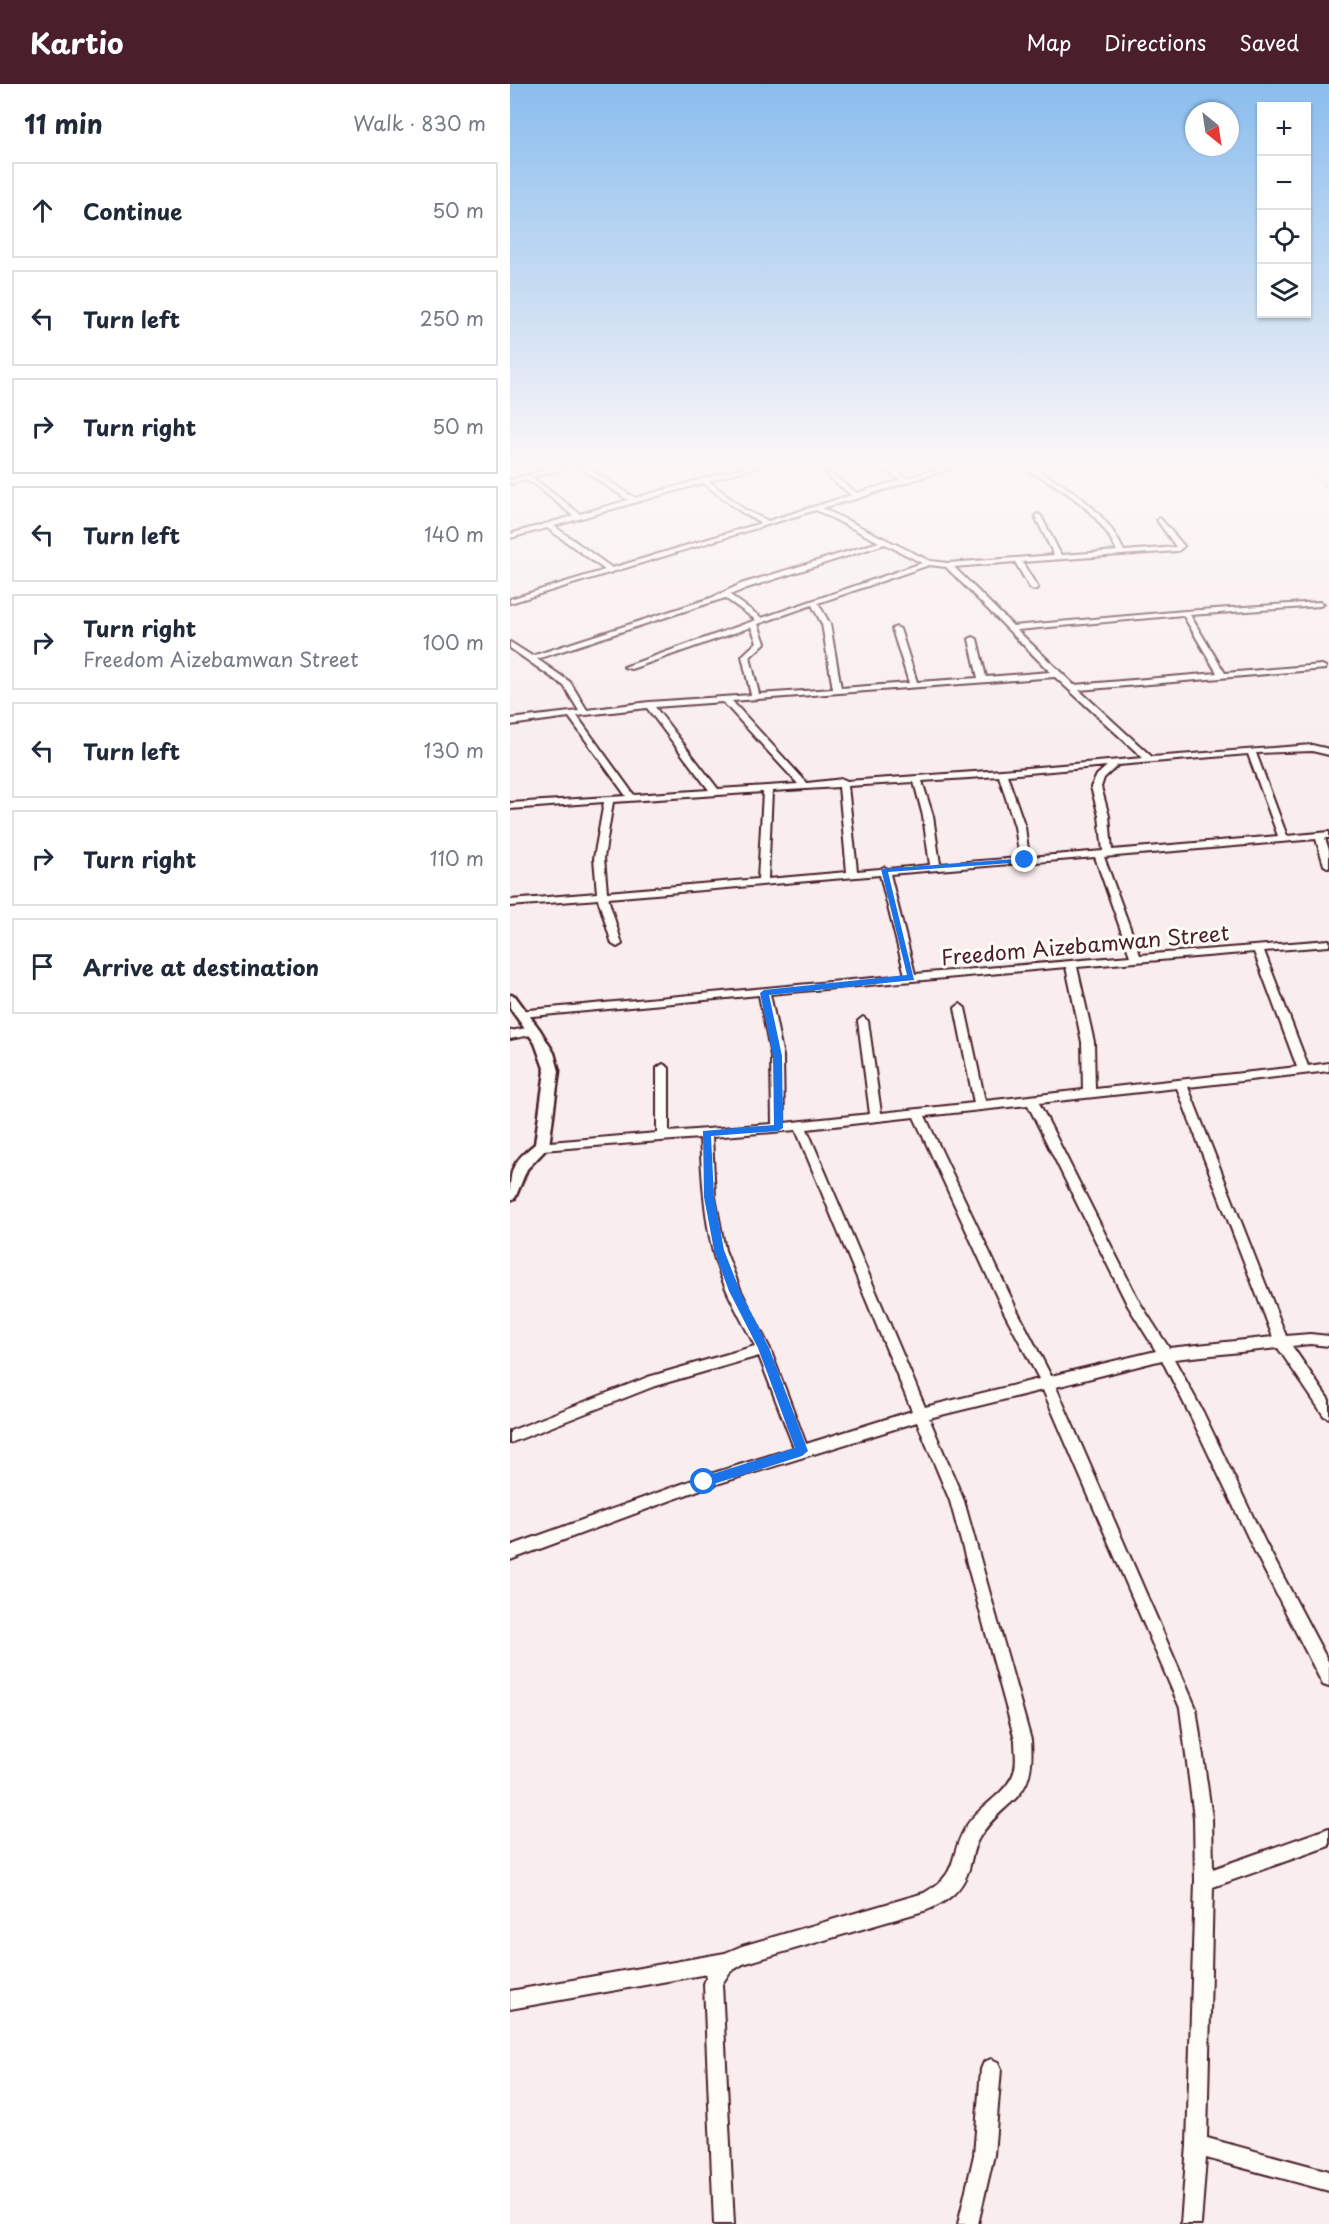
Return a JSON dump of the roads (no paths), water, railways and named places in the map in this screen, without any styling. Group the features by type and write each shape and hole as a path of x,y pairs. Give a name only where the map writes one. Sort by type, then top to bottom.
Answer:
{"street":[{"path":"603,565 612,571"},
{"path":"510,601 632,565"},
{"path":"532,658 629,628 744,586 812,565"},
{"path":"628,667 920,565"},
{"path":"948,565 1014,628 1024,642 1057,674 1149,759"},
{"path":"1020,565 1034,588"},
{"path":"724,594 758,622 761,643 746,656 756,696"},
{"path":"814,602 826,624 838,692"},
{"path":"1014,628 1320,604"},
{"path":"1185,613 1222,675"},
{"path":"896,629 914,686"},
{"path":"973,639 984,681"},
{"path":"510,644 567,684 585,714"},
{"path":"1073,688 1322,668"},
{"path":"510,722 649,705 1057,674"},
{"path":"725,699 804,785"},
{"path":"649,705 715,792"},
{"path":"572,716 632,798"},
{"path":"510,806 1002,773 1251,751 1312,748 1329,752"},
{"path":"1251,751 1284,839"},
{"path":"1117,762 1100,777 1096,787 1104,816 1103,855 1136,958"},
{"path":"1002,773 1020,827 1025,860"},
{"path":"917,778 928,816 935,866"},
{"path":"843,782 852,873"},
{"path":"763,881 768,789"},
{"path":"609,800 599,858 602,895 617,944"},
{"path":"510,903 884,870 1103,855 1325,836 1329,865"},
{"path":"884,870 911,978"},
{"name":"Freedom Aizebamwan Street","path":"522,1012 764,993 1136,958 1329,944"},
{"path":"1258,950 1304,1070"},
{"path":"1071,964 1088,1042 1089,1094"},
{"path":"764,993 777,1056 778,1128"},
{"path":"510,999 522,1012 546,1052 552,1071 542,1146"},
{"path":"960,1008 980,1106"},
{"path":"863,1021 876,1118"},
{"path":"510,1035 532,1031"},
{"path":"510,1194 520,1166 526,1157 542,1146 800,1126 1329,1067"},
{"path":"663,1068 663,1136"},
{"path":"1181,1084 1282,1342 1329,1412"},
{"path":"1032,1100 1135,1306 1165,1354 1260,1547 1329,1679"},
{"path":"918,1113 1005,1300 1047,1382 1188,1708 1203,1818 1204,1881 1197,2145 1191,2224"},
{"path":"510,2000 725,1962 927,1901 946,1892 958,1875 972,1833 989,1810 1016,1786 1025,1766 1023,1740 957,1501 800,1126"},
{"path":"706,1133 709,1197 719,1250 734,1291 763,1348 802,1451"},
{"path":"510,1553 704,1482 922,1414 1165,1354 1282,1342 1329,1341"},
{"path":"510,1437 653,1381 763,1348"},
{"path":"1204,1881 1329,1837"},
{"path":"724,2224 713,1984 717,1971 725,1962"},
{"path":"968,2224 984,2155 991,2069"},
{"path":"1197,2145 1329,2181"}]}
